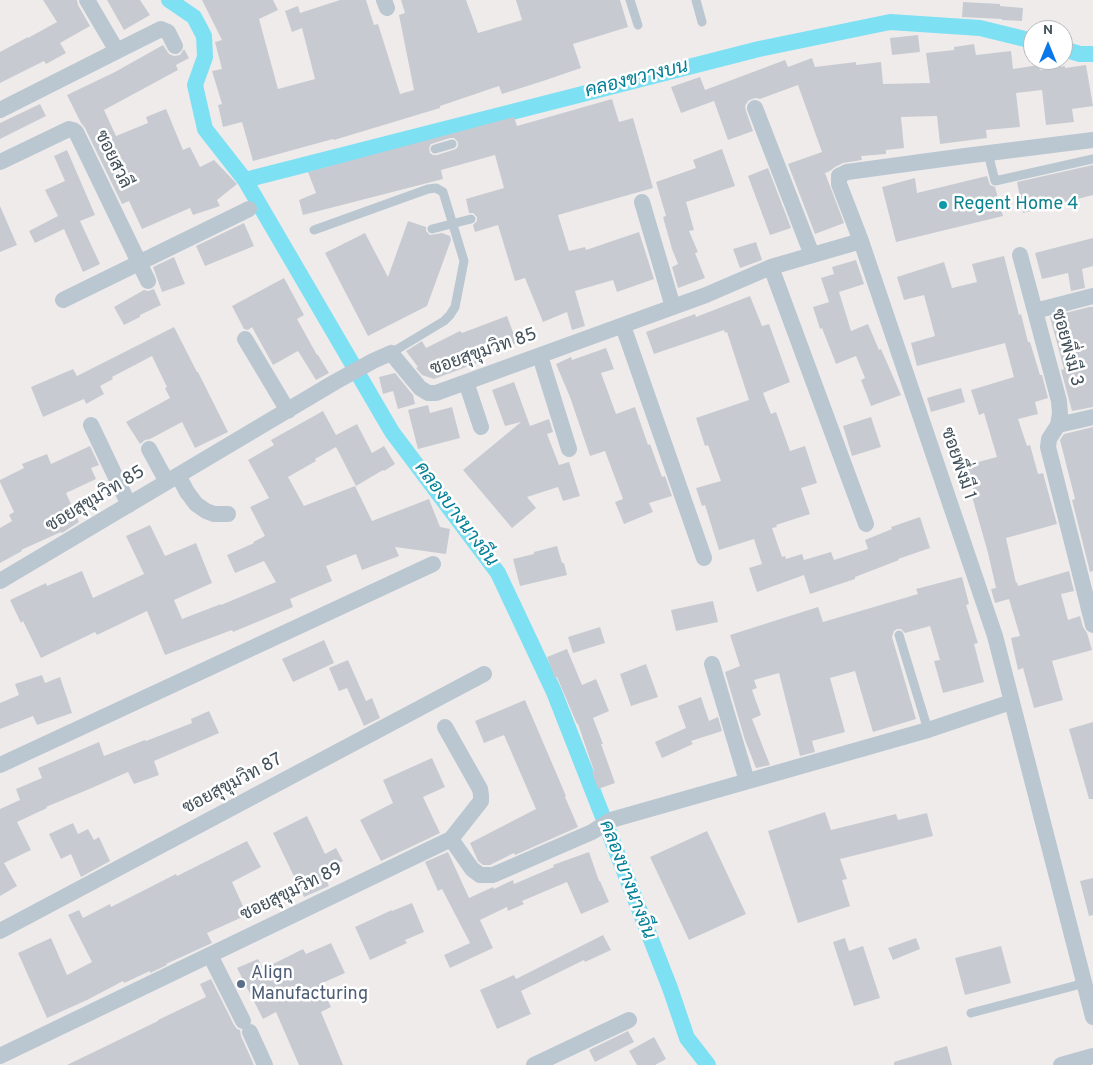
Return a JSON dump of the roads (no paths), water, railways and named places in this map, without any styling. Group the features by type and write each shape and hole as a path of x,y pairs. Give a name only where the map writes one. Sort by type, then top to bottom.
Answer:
{"street":[{"path":"87,0 117,51"},
{"path":"0,110 161,30 168,32 175,46"},
{"path":"755,108 812,255"},
{"name":"ซอยสวลี","path":"0,162 69,129 76,132 148,281"},
{"name":"ซอยพึ่งมี 1","path":"1093,140 847,172 839,176 838,184 861,241 994,636 1093,1017"},
{"path":"642,202 673,307"},
{"path":"63,300 249,209"},
{"name":"ซอยสุขุมวิท 85","path":"0,581 336,382 391,353 420,388 428,393 436,393 706,295 771,267 861,241"},
{"name":"ซอยพึ่งมี 3","path":"1020,255 1059,401 1060,414 1058,425 1049,439 1048,447 1092,618"},
{"path":"771,267 866,524"},
{"path":"1035,311 1093,296"},
{"path":"623,326 704,558"},
{"path":"245,340 288,411"},
{"path":"540,356 569,449"},
{"path":"466,382 481,427"},
{"path":"1058,425 1093,417"},
{"path":"91,425 129,505"},
{"path":"149,449 196,504 214,514 228,514"},
{"path":"0,765 433,564"},
{"path":"712,664 747,781"},
{"name":"ซอยสุขุมวิท 87","path":"0,931 484,674"},
{"path":"445,727 481,794 481,801 451,839 472,869 480,875 493,875 592,832 611,820 928,730 1011,702"},
{"name":"ซอยสุขุมวิท 89","path":"0,1056 451,839"},
{"path":"210,955 266,1065"},
{"path":"534,1065 629,1020"},
{"path":"1061,1065 1093,1056"}],"lane":[{"path":"630,0 638,25"},
{"path":"696,0 702,22"},
{"path":"435,149 452,144"},
{"path":"988,153 995,181 1093,159"},
{"path":"314,230 432,188 443,192 464,262 455,307 444,321 391,353"},
{"path":"432,229 471,219"},
{"path":"899,635 928,730"},
{"path":"971,1012 1084,983"}],"waterway":[{"name":"คลองบางนางจีน","path":"169,0 194,17 204,36 205,57 195,85 205,129 245,180 392,432 498,573 554,692 670,988 687,1038 708,1065"},
{"name":"คลองขวางบน","path":"245,180 759,49 890,22 980,28 1023,39"},
{"name":"คลองขวางบน","path":"1073,52 1093,54"}],"place":[{"name":"Regent Home 4","path":"943,205"},
{"name":"Align Manufacturing","path":"241,984"}]}
